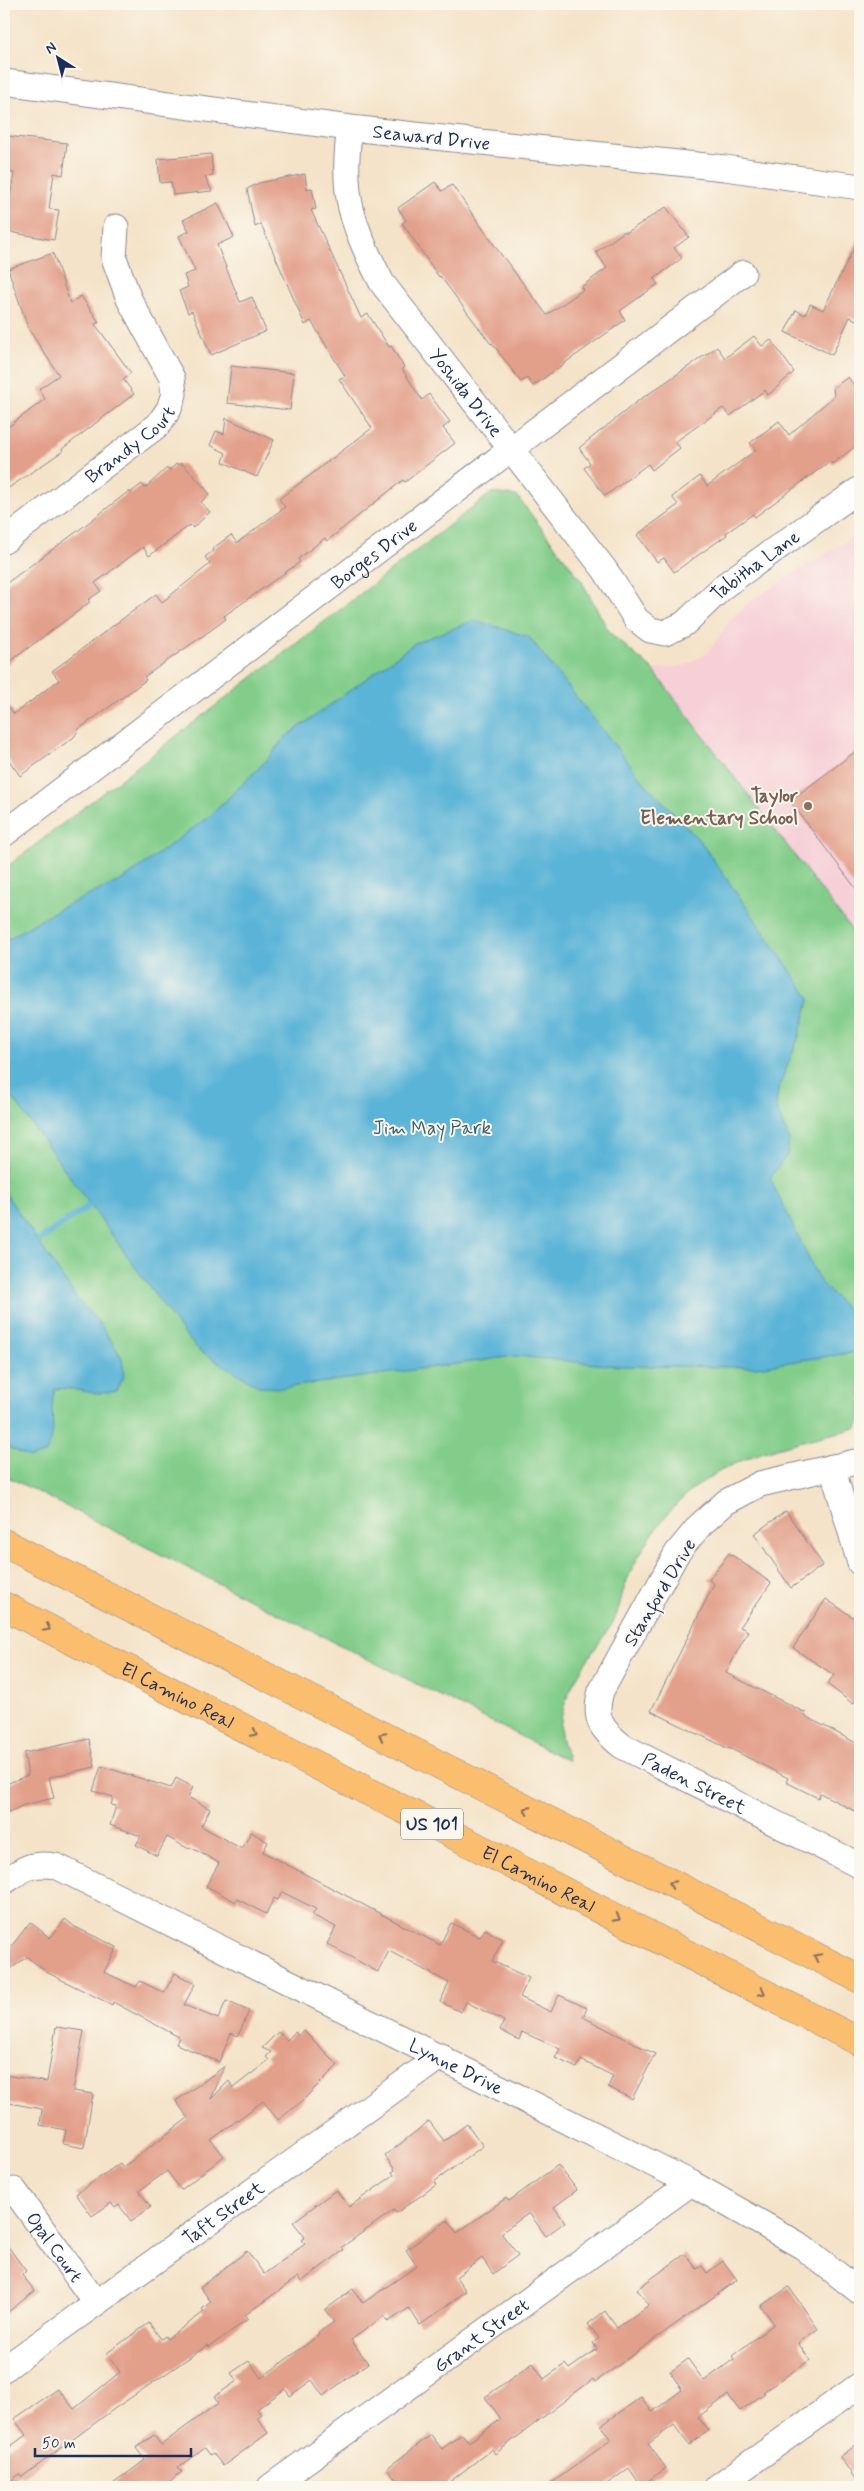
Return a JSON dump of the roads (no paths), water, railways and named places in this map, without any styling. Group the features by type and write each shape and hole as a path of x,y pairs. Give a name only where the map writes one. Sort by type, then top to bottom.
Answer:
{"highway":[{"name":"US 101","path":"4,1543 860,1980"},
{"name":"El Camino Real","path":"4,1606 860,2042"}],"street":[{"name":"Seaward Drive","path":"4,82 350,128 725,168 860,187"},
{"name":"Yoshida Drive","path":"350,128 345,159 348,197 360,242 382,283 509,449 605,570 636,619 650,630"},
{"name":"Brandy Court","path":"4,541 158,424 169,409 174,394 172,378 129,299 114,258 116,227"},
{"name":"Borges Drive","path":"4,834 509,449 743,274"},
{"name":"Tabitha Lane","path":"650,630 665,633 684,624 725,585 860,489"},
{"name":"Stanford Drive","path":"620,1656 677,1553 700,1525 726,1502 760,1484 860,1461"},
{"path":"832,1467 860,1563"},
{"name":"Paden Street","path":"620,1656 601,1691 597,1705 599,1722 608,1735 622,1746 860,1866"},
{"name":"Lynne Drive","path":"4,1882 25,1868 40,1863 56,1866 441,2056 691,2183 803,2247 860,2292"},
{"name":"Taft Street","path":"4,2369 441,2056"},
{"name":"Grant Street","path":"270,2487 691,2183"},
{"name":"Opal Court","path":"14,2190 96,2303"},
{"path":"718,2487 860,2385"}],"water":[{"path":"475,620 529,637 643,781 700,841 810,998 799,1036 778,1090 776,1108 789,1139 787,1155 770,1178 820,1282 860,1322 860,1346 856,1352 756,1367 617,1366 515,1356 282,1388 260,1387 200,1351 183,1333 4,1086 4,941 59,909 124,879 212,814 269,758 283,739 415,643"},
{"path":"4,1191 77,1299 100,1324 122,1358 124,1377 116,1391 108,1393 55,1389 52,1406 52,1438 45,1454 30,1458 4,1445"}],"waterway":[{"path":"38,1241 90,1205"}],"place":[{"name":"Taylor Elementary School","path":"808,806"}],"park label":[{"name":"Jim May Park","path":"432,1127"}]}
